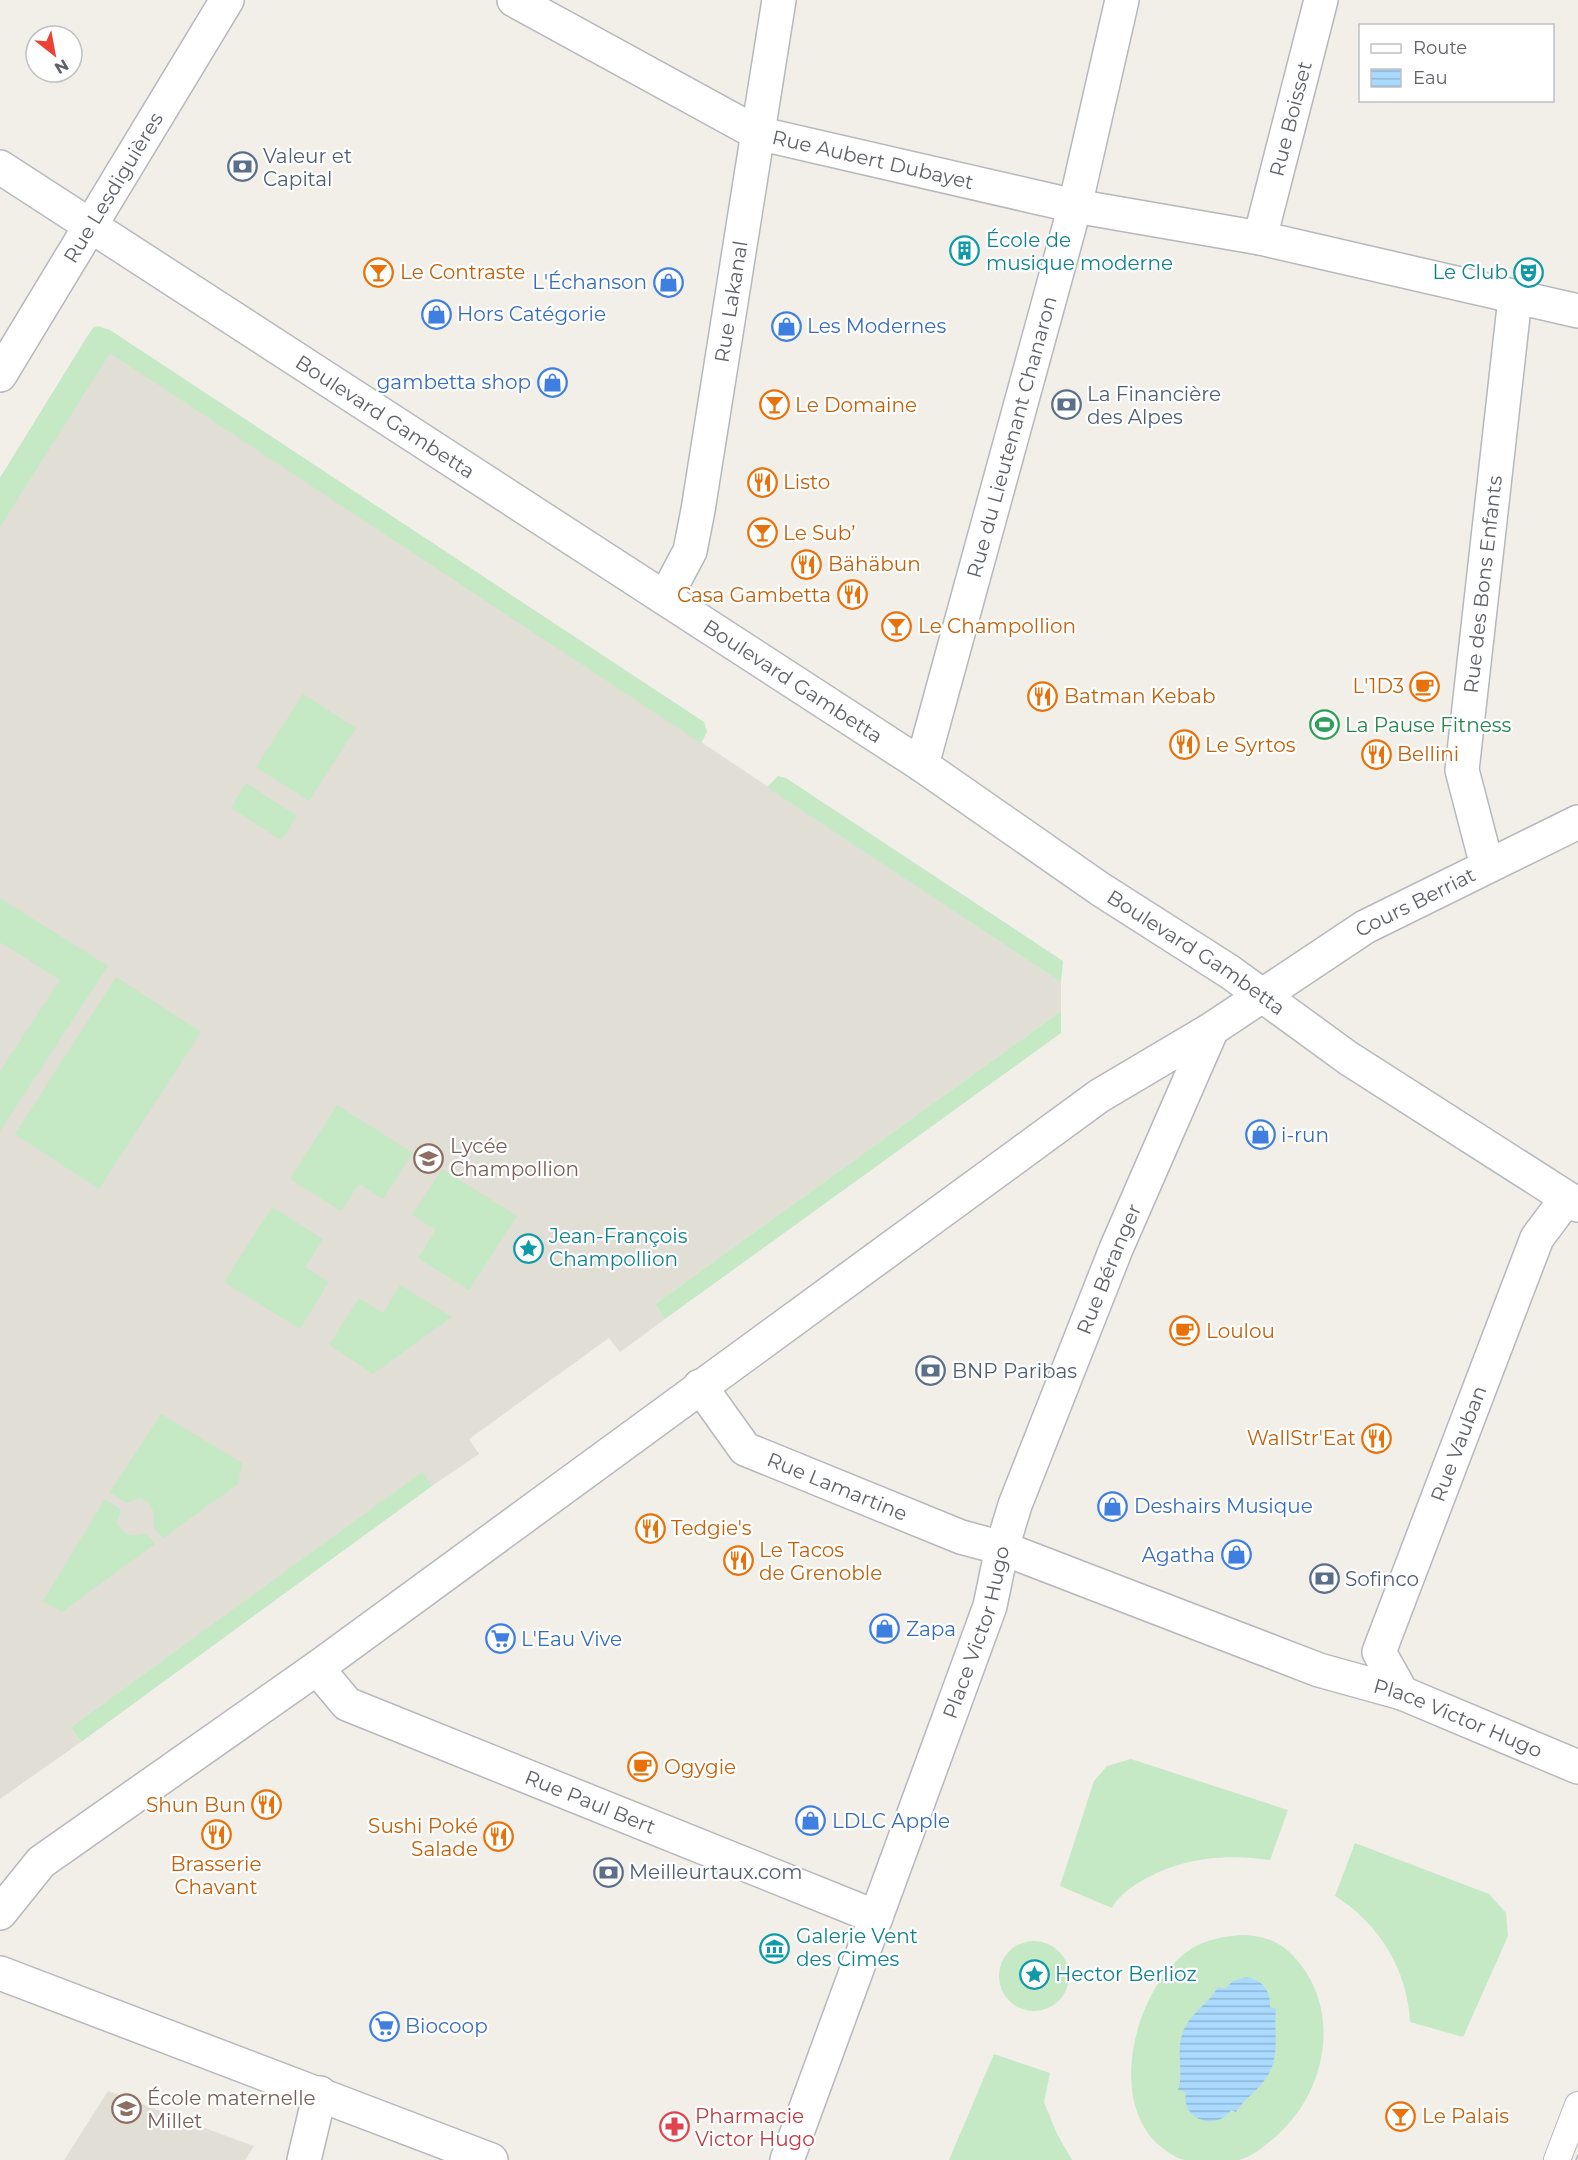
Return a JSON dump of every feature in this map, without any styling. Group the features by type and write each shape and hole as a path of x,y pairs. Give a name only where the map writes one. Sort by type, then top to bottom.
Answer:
{"street":[{"name":"Rue Lesdiguières","path":"0,375 227,0"},
{"name":"Rue Aubert Dubayet","path":"514,0 757,133 1075,206 1260,238 1578,311"},
{"name":"Rue Lakanal","path":"665,598 690,551 694,531 779,0"},
{"name":"Rue du Lieutenant Chanaron","path":"922,765 1075,206 1122,0"},
{"name":"Rue Boisset","path":"1260,238 1321,0"},
{"name":"Boulevard Gambetta","path":"0,167 90,228 922,765 1101,890 1202,953 1348,1058 1572,1201"},
{"name":"Rue des Bons Enfants","path":"1487,867 1462,770 1515,298"},
{"name":"Cours Berriat","path":"0,1913 41,1862 317,1668 1099,1096 1212,1029 1365,927 1578,822"},
{"name":"Rue Béranger","path":"1002,1548 1015,1505 1111,1260 1212,1029"},
{"name":"Rue Vauban","path":"1402,1693 1379,1652 1537,1238 1572,1201"},
{"name":"Rue Lamartine","path":"700,1386 745,1449 962,1537 1002,1548"},
{"name":"Place Victor Hugo","path":"788,2160 990,1606 1002,1548 1319,1670 1402,1693 1578,1767"},
{"name":"Rue Paul Bert","path":"317,1668 347,1704 876,1917"},
{"path":"0,1973 491,2160"},
{"path":"304,2160 320,2093"}],"lane":[{"path":"1557,2160 1578,2105"}],"shaded area":[{"name":"Lycée Champollion","path":"87,337 1061,982 1061,1011 655,1304 665,1319 620,1352 609,1338 469,1439 479,1454 432,1486 421,1473 71,1727 81,1742 0,1799 0,478"},
{"name":"École maternelle Millet","path":"108,2091 254,2146 245,2160 64,2160"}],"green space":[{"path":"98,326 110,330 704,722 707,732 701,743 110,353 0,527 0,478 87,337 93,328"},
{"path":"303,694 356,728 309,801 256,767"},
{"path":"778,776 786,778 1063,961 1061,982 767,787"},
{"path":"246,783 297,816 281,840 231,808"},
{"path":"0,898 108,966 0,1131 0,1071 60,980 0,942"},
{"path":"116,977 201,1032 99,1189 15,1134"},
{"path":"1061,1011 1061,1033 665,1319 655,1304"},
{"path":"337,1105 413,1153 383,1199 359,1184 341,1211 290,1179"},
{"path":"442,1169 517,1216 469,1290 418,1258 436,1230 412,1215"},
{"path":"272,1207 323,1239 305,1267 329,1282 300,1329 224,1282"},
{"path":"400,1285 452,1317 373,1374 329,1345 359,1298 383,1313"},
{"path":"161,1414 242,1463 238,1484 163,1538 153,1527 154,1513 148,1502 139,1498 126,1503 110,1492"},
{"path":"422,1472 432,1486 81,1742 71,1727"},
{"path":"105,1499 121,1510 117,1523 123,1530 133,1535 146,1533 155,1544 62,1612 43,1601"},
{"path":"1131,1759 1288,1810 1270,1860 1235,1857 1183,1863 1135,1885 1116,1901 1112,1908 1060,1886 1094,1781 1107,1766"},
{"path":"1355,1843 1489,1894 1506,1913 1508,1936 1463,2037 1410,2022 1404,1985 1388,1950 1365,1920 1335,1896"},
{"path":"1243,1935 1276,1942 1301,1965 1314,1987 1321,2010 1324,2034 1321,2059 1314,2082 1303,2105 1288,2125 1259,2150 1238,2160 1180,2159 1160,2146 1143,2126 1134,2100 1131,2073 1134,2043 1155,1988 1172,1966 1191,1949 1203,1943 1223,1937"},
{"path":"1034,1941 1047,1944 1059,1951 1066,1963 1069,1976 1066,1989 1059,2001 1047,2008 1034,2011 1021,2008 1009,2001 1002,1989 999,1976 1002,1963 1009,1951 1021,1944"},
{"path":"994,2054 1050,2073 1044,2102 1057,2134 1072,2160 949,2160"}],"water":[{"path":"1246,1977 1261,1983 1269,1996 1270,2007 1276,2009 1276,2046 1273,2064 1264,2081 1236,2112 1231,2110 1225,2117 1217,2120 1201,2119 1188,2109 1186,2092 1178,2090 1182,2035 1193,2015 1218,1987 1225,1989 1233,1981"}],"tram line":[{"path":"1576,2160 1578,2155"}],"place":[{"name":"Valeur et Capital","path":"242,167"},
{"name":"École de musique moderne","path":"965,251"},
{"name":"Le Contraste","path":"379,272"},
{"name":"Le Club","path":"1529,272"},
{"name":"L'Échanson","path":"668,282"},
{"name":"Hors Catégorie","path":"436,314"},
{"name":"Les Modernes","path":"786,326"},
{"name":"gambetta shop","path":"552,382"},
{"name":"Le Domaine","path":"774,405"},
{"name":"La Financière des Alpes","path":"1066,405"},
{"name":"Listo","path":"762,482"},
{"name":"Le Sub’","path":"762,533"},
{"name":"Bähäbun","path":"807,564"},
{"name":"Casa Gambetta","path":"852,595"},
{"name":"Le Champollion","path":"897,626"},
{"name":"L'1D3","path":"1425,686"},
{"name":"Batman Kebab","path":"1043,696"},
{"name":"La Pause Fitness","path":"1324,725"},
{"name":"Le Syrtos","path":"1184,745"},
{"name":"Bellini","path":"1376,754"},
{"name":"i-run","path":"1260,1135"},
{"name":"Lycée Champollion","path":"429,1158"},
{"name":"Jean-François Champollion","path":"528,1248"},
{"name":"Loulou","path":"1185,1331"},
{"name":"BNP Paribas","path":"931,1371"},
{"name":"WallStr'Eat","path":"1377,1438"},
{"name":"Deshairs Musique","path":"1113,1506"},
{"name":"Tedgie's","path":"650,1528"},
{"name":"Agatha","path":"1236,1555"},
{"name":"Le Tacos de Grenoble","path":"738,1561"},
{"name":"Sofinco","path":"1324,1579"},
{"name":"Zapa","path":"885,1629"},
{"name":"L'Eau Vive","path":"500,1639"},
{"name":"Ogygie","path":"643,1767"},
{"name":"Shun Bun","path":"267,1805"},
{"name":"LDLC Apple","path":"811,1821"},
{"name":"Brasserie Chavant","path":"216,1834"},
{"name":"Sushi Poké Salade","path":"499,1837"},
{"name":"Meilleurtaux.com","path":"608,1872"},
{"name":"Galerie Vent des Cimes","path":"775,1948"},
{"name":"Hector Berlioz","path":"1034,1974"},
{"name":"Biocoop","path":"384,2026"},
{"name":"École maternelle Millet","path":"126,2109"},
{"name":"Le Palais","path":"1401,2116"},
{"name":"Pharmacie Victor Hugo","path":"674,2127"}]}
